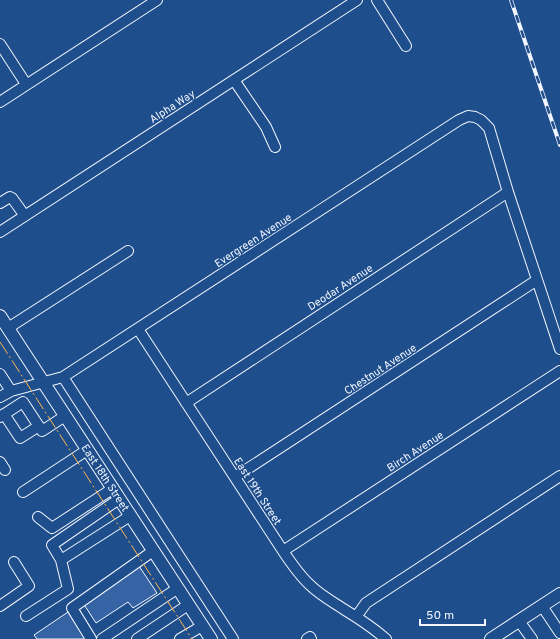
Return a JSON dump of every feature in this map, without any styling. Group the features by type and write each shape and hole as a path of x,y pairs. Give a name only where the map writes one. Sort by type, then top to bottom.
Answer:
{"main road":[{"name":"East 18th Street","path":"0,316 211,639"},
{"path":"491,639 560,594"}],"street":[{"path":"0,102 157,0"},
{"name":"Alpha Way","path":"0,232 357,0"},
{"path":"377,0 406,46"},
{"path":"0,44 26,84"},
{"path":"234,80 266,127 275,147"},
{"name":"Evergreen Avenue","path":"0,397 11,391 63,377 459,120 468,116 481,120 489,128 508,192"},
{"path":"508,192 560,349"},
{"name":"Deodar Avenue","path":"186,402 508,192"},
{"path":"0,203 10,197 12,198 25,216"},
{"path":"8,328 128,251"},
{"name":"Chestnut Avenue","path":"235,477 538,280"},
{"name":"East 19th Street","path":"138,329 298,572 323,596 376,630 386,639"},
{"name":"Birch Avenue","path":"283,551 560,371"},
{"path":"0,374 11,391"},
{"path":"63,377 233,639"},
{"path":"39,426 20,438 2,416 23,402 39,426 42,431 65,416"},
{"path":"23,492 87,450"},
{"path":"356,617 366,603 560,476"},
{"path":"38,517 52,528 116,494"},
{"path":"26,616 68,589 61,560 52,546 116,494"},
{"path":"61,560 130,516"},
{"path":"91,639 72,608 153,551"},
{"path":"0,606 29,586 14,562"},
{"path":"102,639 178,588"},
{"path":"138,639 188,605"},
{"path":"542,606 560,633"},
{"path":"519,620 532,639"},
{"path":"180,639 202,626"},
{"path":"307,639 310,637 311,639"}],"building":[{"path":"139,566 157,593 133,608 128,602 96,623 83,603"},
{"path":"68,612 86,639 37,639 34,635"}],"railway":[{"path":"511,0 560,145"}],"power":[{"path":"0,342 192,639"}]}
